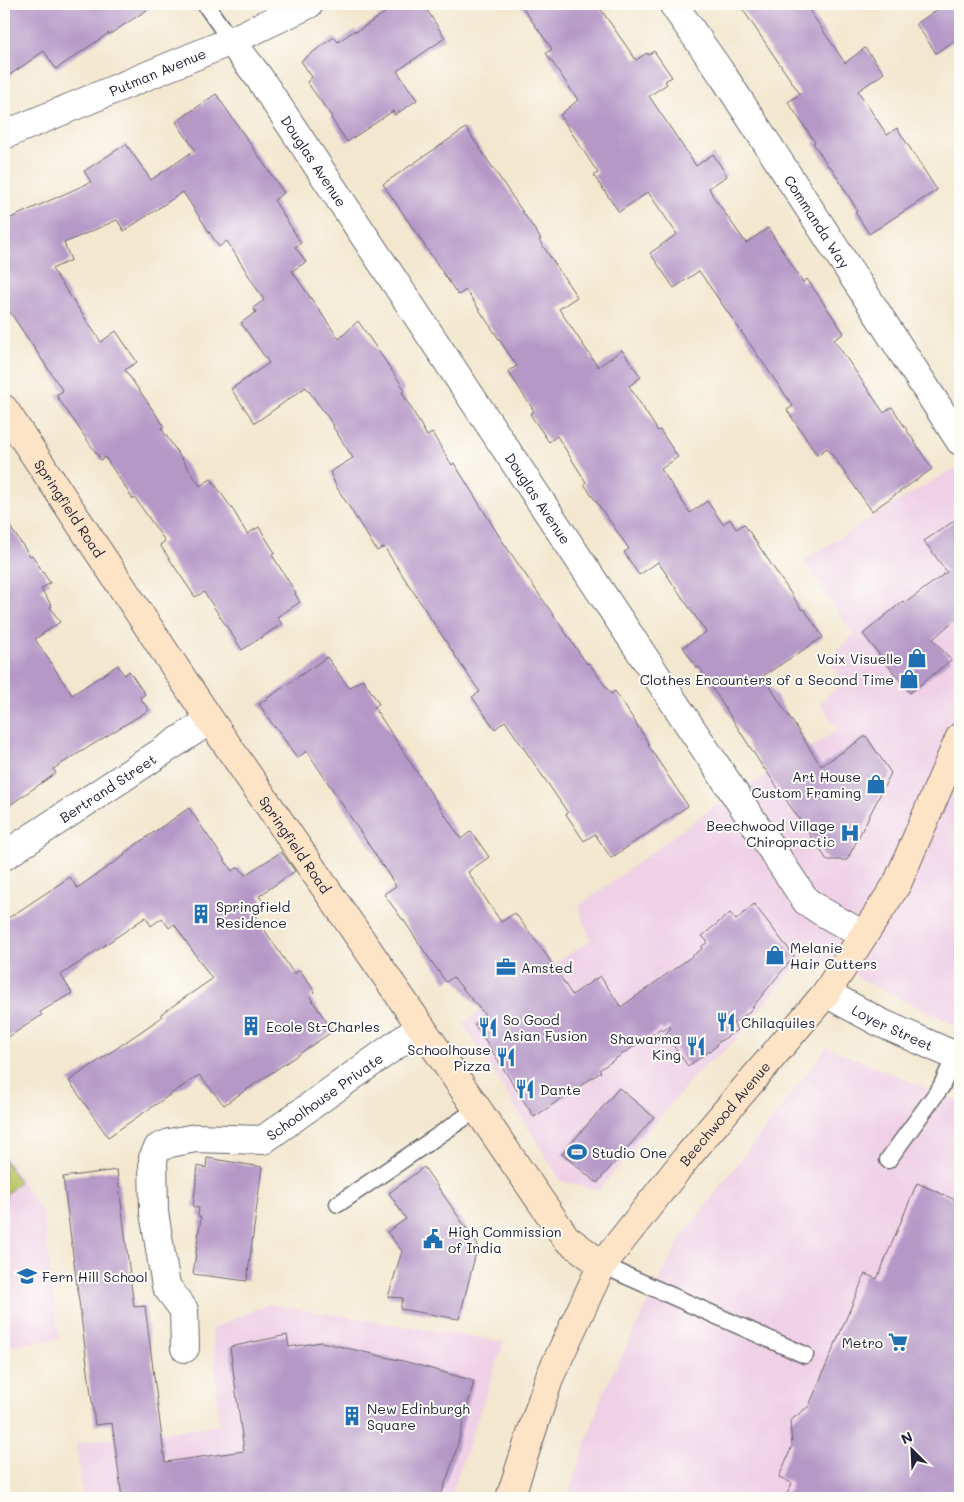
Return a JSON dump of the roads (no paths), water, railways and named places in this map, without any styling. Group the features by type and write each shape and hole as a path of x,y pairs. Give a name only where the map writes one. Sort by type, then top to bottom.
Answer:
{"street":[{"name":"Putman Avenue","path":"4,135 231,42 309,4"},
{"name":"Commanda Way","path":"673,4 729,85 960,441"},
{"name":"Douglas Avenue","path":"231,42 258,76 806,901 821,912 863,935"},
{"name":"Springfield Road","path":"4,409 210,720 566,1238 602,1265"},
{"name":"Bertrand Street","path":"4,856 210,720"},
{"name":"Beechwood Avenue","path":"510,1498 550,1376 602,1265 688,1156 826,993 897,884 960,737"},
{"name":"Loyer Street","path":"826,993 879,1022 958,1057"},
{"name":"Schoolhouse Private","path":"185,1348 184,1310 166,1286 154,1212 153,1158 158,1148 170,1143 195,1138 263,1140 421,1027"}],"lane":[{"path":"205,4 231,42"},
{"path":"888,1160 941,1087 958,1057"},
{"path":"338,1204 477,1109"},
{"path":"602,1265 804,1355"}],"place":[{"name":"Voix Visuelle","path":"917,658"},
{"name":"Clothes Encounters of a Second Time","path":"909,679"},
{"name":"Art House Custom Framing","path":"876,784"},
{"name":"Beechwood Village Chiropractic","path":"850,833"},
{"name":"Springfield Residence","path":"201,914"},
{"name":"Melanie Hair Cutters","path":"775,955"},
{"name":"Amsted","path":"506,967"},
{"name":"Chilaquiles","path":"726,1022"},
{"name":"Ecole St-Charles","path":"251,1026"},
{"name":"So Good Asian Fusion","path":"488,1027"},
{"name":"Shawarma King","path":"696,1046"},
{"name":"Schoolhouse Pizza","path":"506,1057"},
{"name":"Dante","path":"525,1089"},
{"name":"Studio One","path":"577,1152"},
{"name":"High Commission of India","path":"433,1239"},
{"name":"Fern Hill School","path":"27,1276"},
{"name":"Metro","path":"898,1342"},
{"name":"New Edinburgh Square","path":"352,1416"}]}
